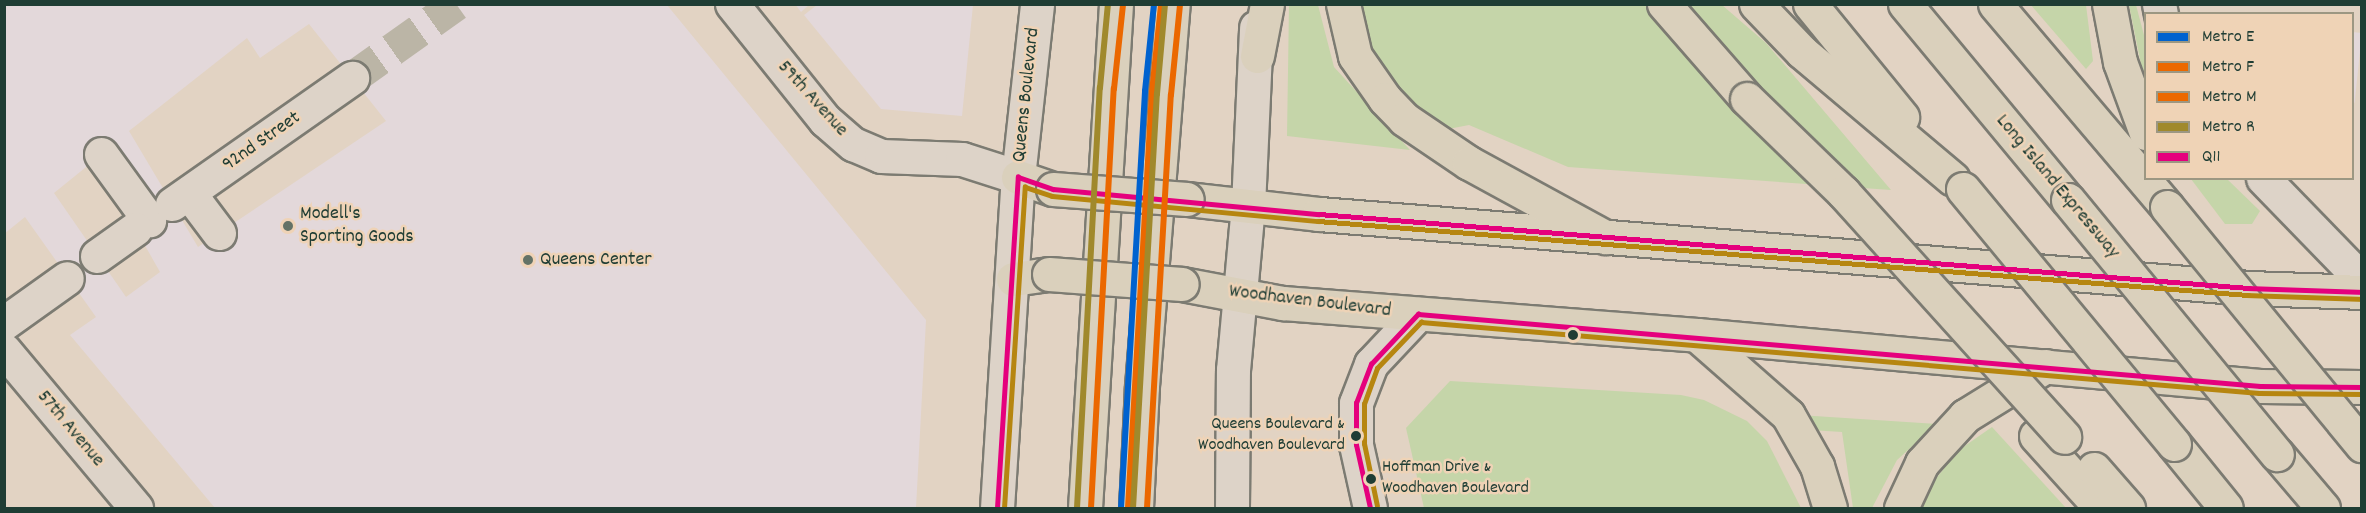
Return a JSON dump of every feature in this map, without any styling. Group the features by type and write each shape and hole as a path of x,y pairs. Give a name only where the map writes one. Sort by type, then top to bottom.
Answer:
{"main road":[{"path":"1085,508 1116,4"},
{"path":"1136,508 1142,386 1173,4"},
{"path":"1257,56 1267,4"},
{"path":"1343,4 1356,56 1384,99 1404,119 1469,164 1605,237"},
{"path":"1664,4 1747,99 1844,192 2050,436 2101,508"},
{"path":"1756,4 1802,52 1958,184"},
{"path":"1810,4 2226,508"},
{"name":"Long Island Expressway","path":"1905,4 2323,508"},
{"path":"1995,4 2144,163"},
{"path":"2109,4 2120,62 2144,130"},
{"path":"1018,177 1053,189 1605,237 2248,288 2361,292"},
{"path":"2160,180 2361,418"},
{"path":"2177,198 2361,445"},
{"name":"Woodhaven Boulevard","path":"1013,279 1049,274 1182,284 1283,303 1697,335 2260,386 2361,387"},
{"path":"1697,335 1788,415 1817,466 1830,508"},
{"path":"1901,508 1922,463 1965,416 2046,366"},
{"path":"2050,436 2128,508"}],"street":[{"name":"59th Avenue","path":"732,4 825,120 853,144 881,156 962,159 1018,177"},
{"name":"Queens Boulevard","path":"997,508 1018,177 1037,4"},
{"path":"1232,508 1233,370 1248,206 1257,56 1256,4"},
{"name":"92nd Street","path":"97,256 352,78"},
{"path":"101,154 161,212 219,233"},
{"path":"2265,180 2361,280"},
{"path":"4,323 68,278"},
{"path":"1370,508 1356,445 1356,403 1371,364 1418,314"},
{"name":"57th Avenue","path":"4,350 136,508"}],"green space":[{"path":"1289,5 1318,5 1334,67 1410,150 1287,136"},
{"path":"1358,5 1722,5 1766,43 1891,190 1568,167 1469,125 1443,130 1393,91 1364,37"},
{"path":"2031,5 2086,5 2093,61 2086,69"},
{"path":"2129,5 2136,5 2144,35 2144,79"},
{"path":"2192,180 2228,180 2260,211 2252,224 2225,224"},
{"path":"1450,381 1681,395 1704,400 1747,421 1767,441 1801,508 1424,508 1406,428"},
{"path":"1799,415 1937,424 1897,460 1872,508 1853,508 1842,432 1810,430"},
{"path":"1992,427 2066,508 1918,508 1920,498 1959,450"}],"building":[{"path":"795,4 810,4 801,12"},
{"name":"Queens Center","path":"4,5 667,5 926,320 916,508 215,508 70,335 96,317 25,217 4,234","holes":["309,24 386,121 198,247 129,131 247,38 260,58","96,159 160,272 126,297 54,193"]},
{"path":"817,5 973,5 962,116 881,109 804,15"},
{"path":"2354,32 2362,33 2355,103 2354,103"}],"tunnel":[{"path":"352,78 456,4"}],"metro line":[{"name":"R","path":"1077,508 1100,88 1108,4"},
{"name":"E","path":"1121,508 1145,91 1154,4"},
{"name":"R","path":"1133,508 1157,94 1165,4"},
{"name":"M","path":"1091,508 1114,89 1123,5"},
{"name":"F","path":"1128,508 1152,92 1161,5"},
{"name":"M","path":"1147,508 1171,95 1180,5"}],"transit line":[{"name":"Q11","path":"1018,177 1053,189 1319,214 2249,288 2362,292"},
{"name":"Q11","path":"997,508 1018,177"},
{"path":"1004,508 1025,187 1052,196 1318,221 2248,295 2362,299"},
{"name":"Q11","path":"1418,314 2260,386 2362,387"},
{"name":"Q11","path":"1370,508 1356,445 1356,403 1371,364 1418,314"},
{"path":"1377,506 1364,444 1364,404 1377,368 1421,322 2259,393 2362,394"}],"place":[{"name":"Modell's Sporting Goods","path":"288,226"},
{"name":"Queens Center","path":"528,260"},
{"name":"Queens Boulevard & Woodhaven Boulevard","path":"1356,436"},
{"name":"Hoffman Drive & Woodhaven Boulevard","path":"1371,479"}]}
